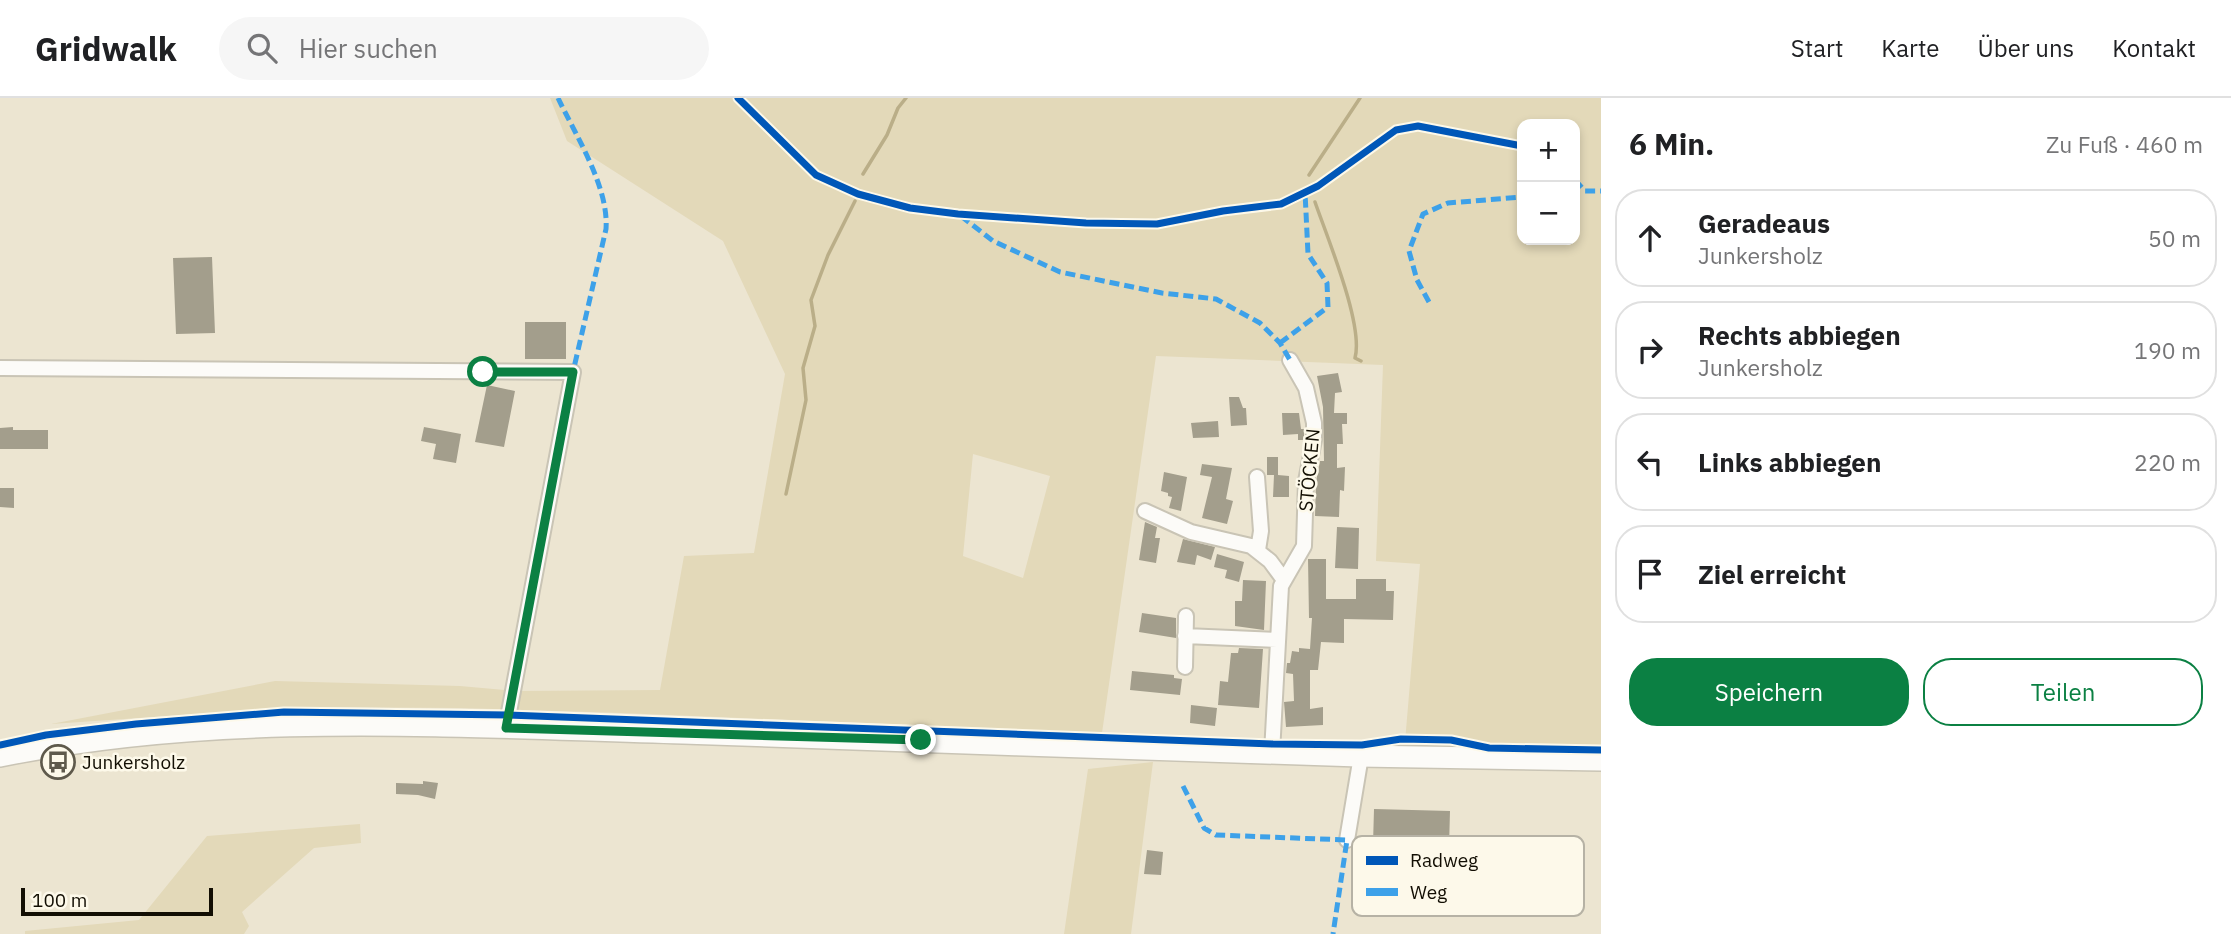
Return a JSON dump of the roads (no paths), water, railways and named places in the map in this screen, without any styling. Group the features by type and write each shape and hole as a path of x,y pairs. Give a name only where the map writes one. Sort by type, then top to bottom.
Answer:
{"main road":[{"path":"0,757 54,745 204,729 329,725 506,728 1361,756 1601,760"}],"street":[{"name":"STÖCKEN","path":"1272,753 1281,586 1304,546 1306,481 1314,440 1314,424 1306,388 1290,360"},
{"path":"0,368 573,372 506,728"},
{"path":"1257,477 1261,531 1258,550"},
{"path":"1145,511 1191,532 1251,546 1270,561 1284,580"},
{"path":"1185,667 1186,616"},
{"path":"1185,636 1277,640"},
{"path":"1346,840 1361,756"}],"waterway":[{"path":"863,174 906,98"},
{"path":"1309,175 1360,98"},
{"path":"786,494 806,400 803,368 815,326 811,300 828,255 855,201"},
{"path":"1315,202 1349,303 1356,343 1355,358 1361,361"}],"place":[{"name":"Junkersholz","path":"58,762"}]}
